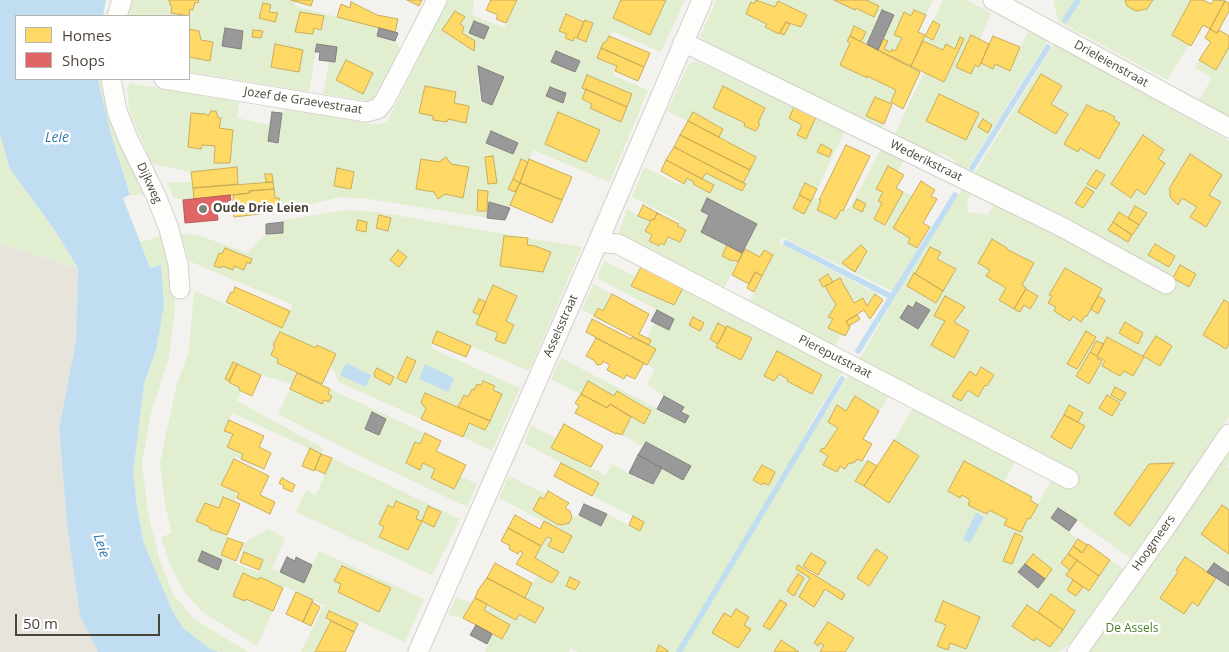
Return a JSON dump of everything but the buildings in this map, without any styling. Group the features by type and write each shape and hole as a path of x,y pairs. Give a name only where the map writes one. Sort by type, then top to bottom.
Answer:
{"street":[{"path":"117,15 122,0"},
{"name":"Jozef de Graevestraat","path":"170,80 366,112 378,109 385,100 437,0"},
{"name":"Asselsstraat","path":"418,652 702,0"},
{"name":"Drieleienstraat","path":"993,0 1229,128"},
{"name":"Wederikstraat","path":"683,42 1062,227 1166,284"},
{"name":"Dijkweg","path":"111,80 117,111 156,196 169,230 178,264 180,289"},
{"name":"Piereputstraat","path":"598,242 618,244 1069,479"},
{"name":"Hoogmeers","path":"1077,652 1166,527 1229,434"}],"shaded area":[{"path":"0,244 78,268 76,341 59,428 67,524 80,616 98,652 0,652"}],"green space":[{"path":"133,0 169,0 170,5 187,15 128,15"},
{"path":"199,0 291,0 296,2 295,6 379,28 377,36 395,41 402,51 376,99 367,101 323,94 329,61 335,62 336,47 317,44 309,92 190,72 190,57 210,61 213,42 201,40 199,31 190,29 189,15 190,9 193,10 195,2 198,3","holes":["263,3 271,5 269,12 278,13 275,22 259,18","300,12 324,16 321,30 314,28 313,34 296,32","225,29 243,32 241,49 223,46","275,44 303,50 299,72 271,67","346,60 373,74 363,93 336,80"]},
{"path":"449,0 474,0 472,15 504,28 517,0 621,0 613,18 650,35 666,0 685,0 661,52 612,31 606,42 604,42 598,58 617,66 613,75 648,90 610,182 533,150 528,162 521,159 508,189 515,192 510,208 489,202 488,191 479,191 477,211 487,211 487,218 369,199 341,197 277,212 276,209 281,208 279,198 275,198 272,174 265,174 266,182 238,184 236,167 191,172 152,164 130,113 127,89 130,83 239,102 237,118 270,125 268,141 278,143 282,113 287,109 379,125 387,122","holes":["566,14 593,23 586,42 575,37 572,41 565,38 567,34 559,31","474,21 489,27 484,39 469,33","556,51 580,61 575,72 552,61","477,65 503,77 491,105 480,101","587,75 632,94 621,121 582,99 586,89 582,88","425,86 455,92 454,103 469,106 466,123 448,119 447,122 433,120 433,116 419,113","550,87 566,93 562,103 547,95","211,111 216,112 218,118 221,118 219,128 233,130 230,163 214,163 215,146 202,145 201,149 188,147 191,113 208,116","558,112 600,130 586,161 545,144","491,131 518,143 513,154 486,143","493,156 497,183 488,184 485,158","421,159 439,162 463,197 445,194 438,199 434,192 416,189","337,169 354,172 351,189 334,186"]},
{"path":"716,0 756,0 754,4 751,3 746,14 767,24 766,27 784,35 790,24 801,26 807,15 778,1 775,7 759,0 933,0 926,15 914,10 911,16 904,13 894,34 902,38 895,51 892,49 891,52 884,49 888,41 883,39 882,10 867,44 861,42 866,32 854,26 847,41 850,43 840,65 896,90 890,103 875,97 867,116 884,124 882,129 716,50 700,36"},
{"path":"943,0 967,0 991,13 980,40 971,36 956,67 975,65 979,67 981,63 993,69 995,64 1010,71 1028,31 1048,40 966,171 942,153 934,155 894,136 924,72 944,82 964,39 960,37 955,49 946,44 943,50 923,41 925,36 933,40 940,25 933,21","holes":["939,94 966,140 926,121"]},
{"path":"1053,0 1125,0 1127,6 1136,11 1147,9 1153,0 1191,0 1172,34 1189,45 1167,80 1058,21"},
{"path":"1054,44 1229,141 1229,303 1224,300 1203,335 1225,349 1229,344 1229,417 1133,560 1058,507 1051,518 1078,539 1061,563 1070,570 1066,575 1073,580 1067,590 1076,596 1083,587 1089,591 1110,560 1125,570 1093,612 1076,639 1059,652 845,652 854,638 829,622 814,643 817,646 819,643 824,645 820,652 799,652 781,641 774,652 668,652 668,650 659,646 656,652 578,652 571,648 569,652 485,652 492,634 502,639 510,625 484,610 487,604 516,620 519,614 536,623 544,608 525,598 537,575 552,583 559,572 535,558 547,537 552,539 549,545 572,536 499,498 509,476 546,494 544,499 540,497 533,510 557,524 569,523 572,517 579,515 601,525 607,514 640,531 644,522 592,496 599,483 524,443 531,425 556,439 551,448 606,475 612,464 642,481 643,479 653,484 662,468 691,466 646,442 643,447 622,435 631,417 644,423 651,411 639,403 617,391 614,396 588,381 581,394 551,379 561,358 685,423 689,417 681,412 684,406 664,396 647,384 655,369 647,365 656,349 649,345 651,340 647,338 655,323 669,330 674,319 597,278 604,261 636,277 632,286 651,296 652,294 674,305 683,288 843,371 807,429 813,433 850,373 890,395 879,411 855,396 846,411 837,406 828,422 838,428 824,449 822,448 820,451 828,456 824,465 836,472 840,466 845,468 857,459 868,461 855,481 889,502 919,456 894,440 914,406 1016,460 1004,482 964,461 948,491 960,497 962,495 970,500 968,505 987,514 989,510 1007,519 1005,525 1014,529 1028,518 1030,519 1052,478 859,360 900,288 963,188 972,193 967,201 968,212 988,215 994,204 974,174","holes":["1041,74 1061,86 1051,104 1068,114 1056,134 1018,112","1087,105 1115,117 1114,120 1120,123 1080,148 1077,152 1064,144","1143,136 1164,150 1158,159 1157,176 1145,195 1137,189 1131,197 1111,183","1190,154 1221,175 1209,195 1221,203 1206,227 1190,217 1197,207 1182,198 1178,204 1170,197 1169,188","1096,170 1105,175 1096,189 1087,184","1086,187 1094,193 1083,208 1075,203","1154,244 1175,256 1169,267 1148,255","930,247 941,252 937,259 956,269 936,303 907,286","1180,266 1196,274 1189,287 1173,278","916,302 930,310 918,329 900,318 908,305 913,308","1125,323 1143,333 1137,344 1119,333","718,324 726,328 728,326 752,339 741,359 710,339","1156,336 1172,346 1160,366 1143,356","1108,337 1144,357 1133,376 1124,371 1120,376 1102,366 1105,361 1102,361 1089,383 1076,376 1096,341 1104,344","777,351 822,375 812,394 787,381 788,379 779,374 774,381 764,375","981,367 994,375 978,396 968,390 961,401 953,395 969,372 976,376","1174,463 1130,526 1114,515 1149,464","762,465 775,472 769,485 763,483 761,485 753,480","1015,534 1023,537 1011,564 1003,560","876,549 888,557 869,586 857,578","811,553 826,562 815,576 845,594 842,599 825,589 814,606 799,597 810,578 796,569 798,566 802,568","1033,554 1052,569 1045,579 1018,572","798,574 804,578 793,595 787,591","1051,595 1075,611 1050,647 1013,626 1027,605 1038,612","943,602 980,617 966,649 950,643 947,650 938,646 946,625 935,621","731,617 750,630 738,648 713,633"]},
{"path":"1229,47 1229,117 1199,100 1212,78 1195,68 1199,60 1216,70"},
{"path":"695,61 794,107 789,118 802,125 797,135 805,139 816,117 845,131 817,189 799,195 804,214 813,197 821,200 817,210 836,219 841,210 843,211 850,207 881,149 904,160 898,172 888,167 876,188 883,192 878,201 882,203 874,219 885,225 903,192 913,195 893,228 910,238 908,243 918,249 892,291 782,237 779,243 876,293 867,306 862,299 854,303 840,278 833,282 828,274 819,280 823,287 825,286 836,305 828,317 833,319 828,328 841,334 834,349 749,303 773,255 764,250 760,257 744,248 756,223 707,198 701,210 709,215 701,232 727,245 722,256 738,262 723,290 623,238 619,233 627,209 650,221 646,231 652,235 649,241 659,246 661,243 664,245 668,237 680,242 685,231 677,226 679,221 632,197 644,167 682,186 687,178 694,182 693,184 702,179 706,173 742,191 746,184 743,183 756,157 719,137 723,128 693,112 688,121 667,111 688,65","holes":["723,86 765,108 758,123 760,125 756,131 744,126 745,123 713,108"]},
{"path":"98,80 104,80 113,122 143,194 130,195 111,134"},
{"path":"0,134 10,169 54,229 78,268 0,244"},
{"path":"167,182 192,182 194,199 183,200 173,197"},
{"path":"347,210 377,212 582,247 529,371 438,332 432,343 431,348 520,388 492,451 463,437 469,423 486,430 501,394 493,390 494,386 483,381 481,386 477,384 474,390 471,389 468,397 464,395 458,407 425,393 421,402 426,409 421,419 339,382 331,365 336,354 318,345 316,348 280,332 273,345 275,346 271,355 278,359 277,363 297,373 292,384 261,375 233,362 226,379 240,388 239,390 241,391 237,401 323,448 321,454 232,413 224,430 233,434 227,446 243,454 241,459 235,456 222,485 239,493 235,502 223,497 219,508 205,503 196,521 210,527 210,529 227,535 228,538 220,556 259,573 263,560 240,550 243,543 269,529 285,538 272,569 304,583 319,551 424,599 405,642 359,621 358,624 329,611 326,618 331,621 315,652 301,652 324,605 284,586 283,588 260,577 258,580 243,573 233,596 244,601 246,599 273,611 257,646 202,612 184,591 170,565 161,537 172,533 165,505 160,463 176,387 189,351 194,291 282,328 293,305 189,261 180,234 198,235 247,253 266,234 283,233 283,222 285,220","holes":["379,215 391,218 388,231 376,228","504,236 528,238 527,245 551,252 543,271 501,266","493,286 517,296 506,321 514,325 505,344 495,340 498,333 477,324 480,315 473,312 479,300 486,302","407,357 416,361 406,383 397,378","377,368 394,377 390,385 375,377 374,373","203,551 222,561 218,570 198,561"]},
{"path":"165,235 172,270 175,311 169,357 151,413 142,463 148,513 159,558 173,594 194,619 248,652 220,652 210,649 183,628 173,612 144,544 133,472 144,384 156,350 161,265 150,268 140,242"},
{"path":"593,284 612,294 603,311 598,308 594,316 582,310"},
{"path":"290,389 322,404 324,400 329,402 331,396 328,394 330,389 425,433 420,444 415,442 406,463 420,469 423,463 435,469 431,479 454,489 460,476 477,484 467,507 278,414","holes":["372,413 386,419 379,435 365,428"]},
{"name":"De Assels","path":"1229,451 1227,467 1229,468 1229,510 1221,505 1201,533 1229,554 1229,573 1214,563 1207,572 1185,557 1176,570 1192,602 1198,605 1216,578 1229,586 1229,652 1086,652 1176,530"},
{"path":"332,458 460,519 432,575 296,512 306,490 316,495","holes":["396,501 421,522 408,550 379,537 384,527 379,524 387,506 393,508","428,506 441,512 434,527 422,521"]},
{"path":"456,597 471,603 463,618 448,615"}],"water":[{"name":"Leie","path":"0,0 106,0 103,15 15,15 15,80 98,80 111,134 130,195 123,198 150,268 161,265 164,305 156,350 144,384 133,472 144,544 173,612 183,628 210,649 219,652 98,652 80,616 67,524 59,428 76,341 78,268 54,229 10,169 0,134"},
{"path":"346,363 371,375 366,387 340,375"},
{"path":"425,364 454,378 448,392 419,379"},
{"path":"976,513 984,517 970,543 963,539"}],"waterway":[{"path":"1065,20 1078,0"},
{"path":"972,168 1048,47"},
{"path":"858,351 955,195"},
{"path":"786,243 892,297"},
{"path":"679,652 842,379"}],"place":[{"name":"Oude Drie Leien","path":"203,209"}]}
